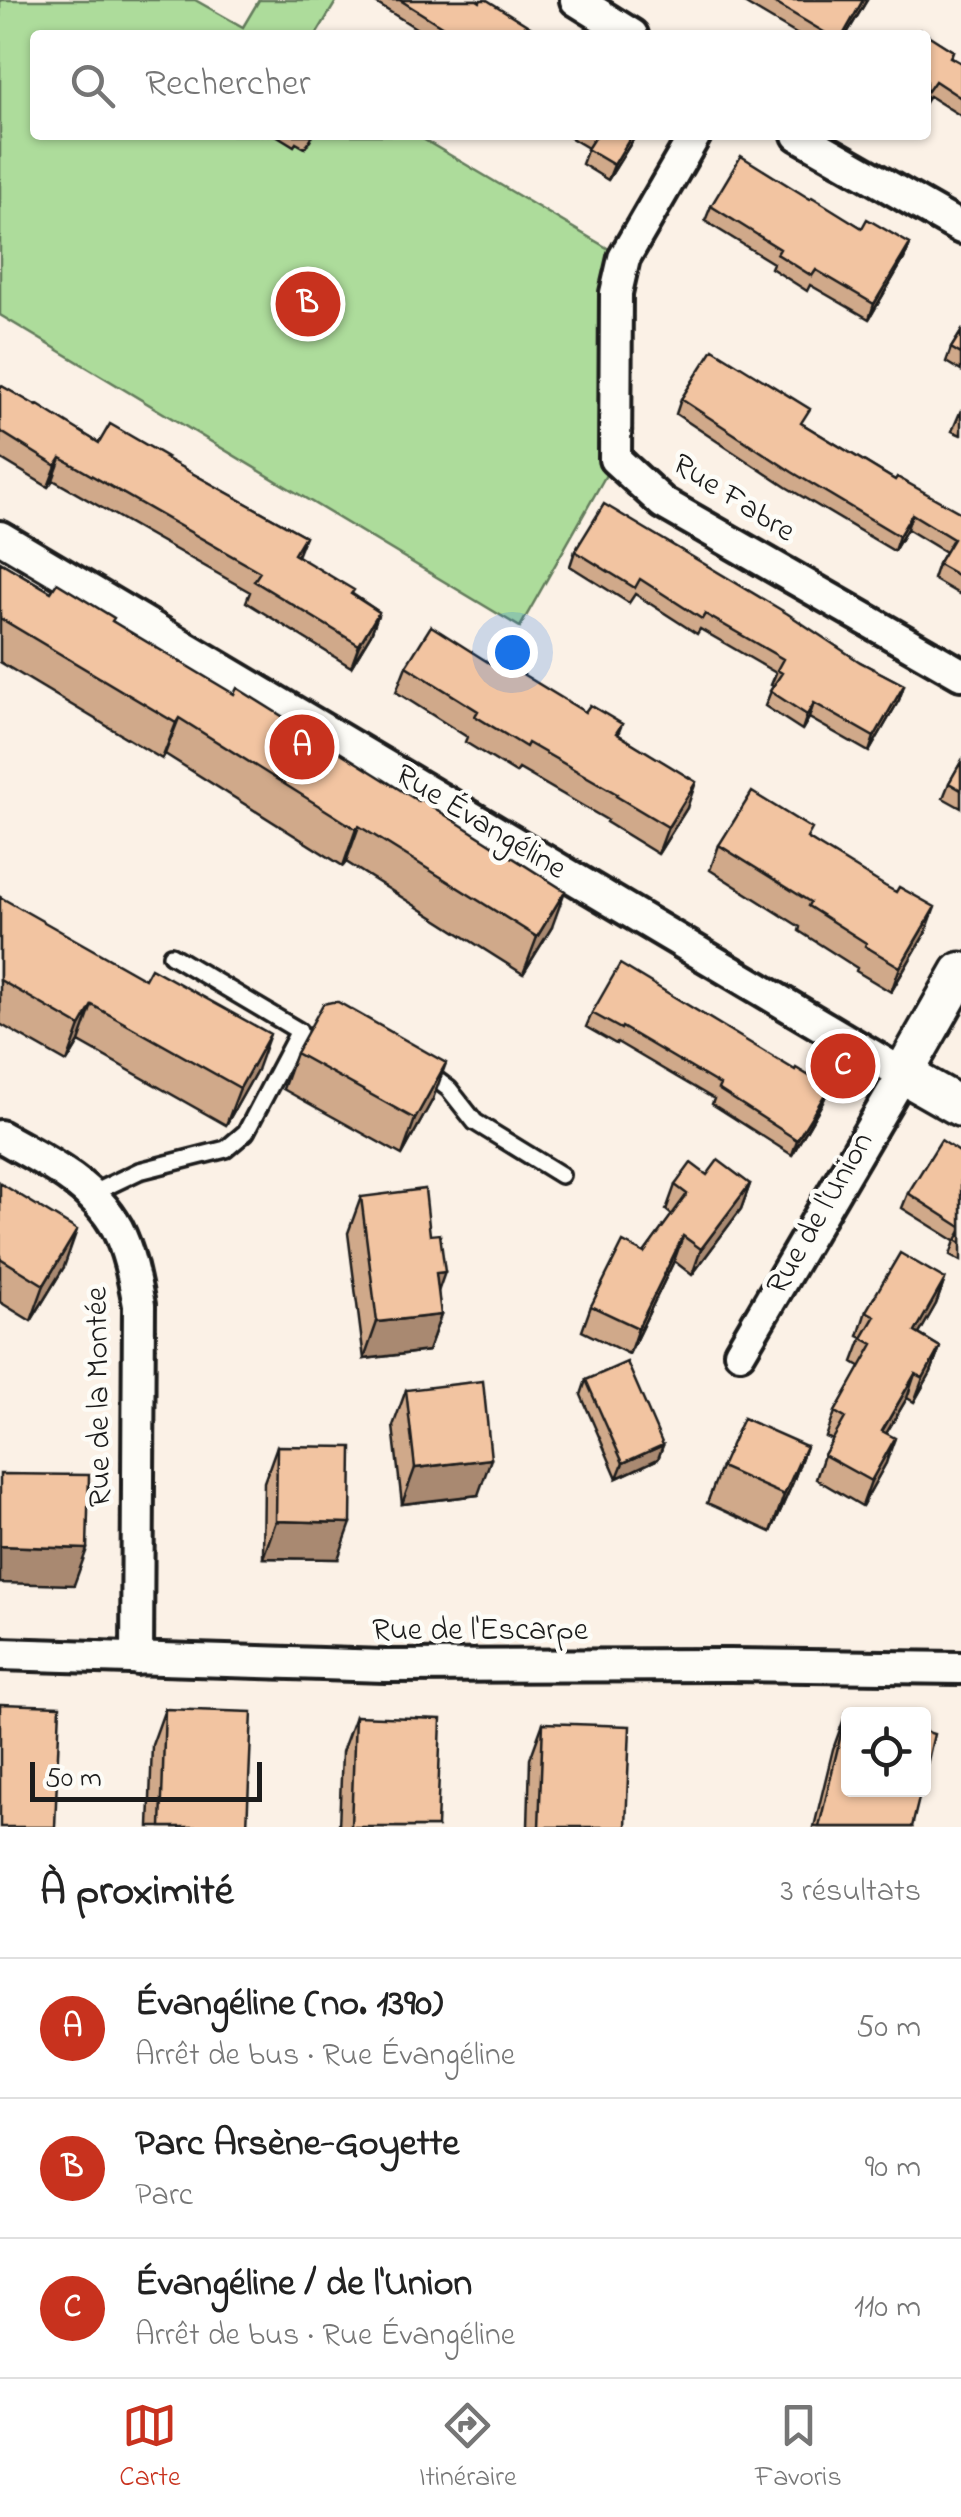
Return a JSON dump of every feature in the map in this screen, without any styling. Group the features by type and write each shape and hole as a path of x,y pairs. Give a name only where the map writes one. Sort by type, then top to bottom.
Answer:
{"street":[{"path":"576,0 624,30"},
{"name":"Rue Fabre","path":"692,140 624,258 616,293 615,459 662,503 961,674"},
{"path":"807,140 961,228"},
{"name":"Rue Évangéline","path":"0,537 961,1107"},
{"name":"Rue de l'Union","path":"740,1352 961,972"},
{"name":"Rue de la Montée","path":"0,1136 60,1170 91,1194 116,1228 131,1268 139,1304 137,1659"},
{"name":"Rue de l'Escarpe","path":"0,1654 384,1666 961,1668"}],"lane":[{"path":"171,955 299,1031 318,1027"},
{"path":"91,1194 140,1170 226,1149 246,1132 299,1031"},
{"path":"410,1061 449,1089 475,1122 561,1175"}],"green space":[{"path":"0,0 195,0 243,27 259,0 337,0 319,30 30,30 30,140 424,140 624,258 615,459 520,627 0,315"}],"building":[{"path":"400,0 487,0 535,30 448,30"},
{"path":"770,0 863,0 846,30 821,30"},
{"path":"931,37 953,51 950,57 961,63 961,98 935,81 931,87"},
{"path":"593,140 629,140 614,165 587,149"},
{"path":"741,156 862,228 867,219 910,244 874,304 816,270 812,276 777,254 780,249 711,206"},
{"path":"961,332 961,354 951,348"},
{"path":"713,349 810,409 801,423 895,480 897,477 961,513 961,577 938,564 953,539 912,514 899,536 681,399"},
{"path":"0,385 99,443 110,424 305,536 294,554 354,590 351,594 379,612 359,645 254,581 260,572 61,458 56,466 0,431"},
{"path":"604,504 788,614 860,662 904,685 874,737 814,703 807,715 770,691 782,673 777,670 783,659 705,614 702,619 640,579 635,588 575,551"},
{"path":"0,562 51,592 57,583 114,618 112,621 234,694 237,688 565,891 537,937 179,718 176,723 0,618"},
{"path":"431,626 502,671 506,664 585,712 590,705 622,724 616,733 696,782 668,827 617,794 475,716 478,711 406,666"},
{"path":"961,762 961,790 949,783"},
{"path":"752,792 812,829 807,838 896,892 899,887 935,907 900,967 808,906 810,902 719,845"},
{"path":"0,897 145,979 151,968 270,1034 240,1088 92,1005 80,1026 0,980"},
{"path":"620,964 829,1088 797,1140 718,1089 720,1085 592,1013"},
{"path":"332,1002 446,1063 415,1119 296,1053 323,1004"},
{"path":"941,1140 961,1153 961,1227 908,1193"},
{"path":"718,1160 750,1184 701,1249 683,1236 638,1328 591,1306 623,1242 644,1253 687,1194 675,1185 691,1163 707,1175"},
{"path":"0,1183 77,1230 44,1285 0,1258"},
{"path":"425,1189 430,1235 440,1234 445,1272 436,1273 441,1315 377,1322 361,1197"},
{"path":"900,1253 945,1279 915,1332 940,1347 923,1378 915,1374 882,1431 895,1438 871,1481 824,1455 845,1418 835,1412 873,1344 862,1338 875,1316 866,1311"},
{"path":"627,1362 663,1445 623,1463 586,1380"},
{"path":"483,1381 491,1459 415,1468 406,1390"},
{"path":"743,1418 806,1446 784,1495 721,1467"},
{"path":"277,1446 352,1447 351,1523 276,1521"},
{"path":"0,1474 89,1475 87,1549 0,1546"},
{"path":"0,1704 60,1706 55,1827 0,1827"},
{"path":"165,1709 252,1712 247,1827 161,1827"},
{"path":"355,1716 441,1719 437,1827 351,1827"},
{"path":"543,1723 630,1726 626,1827 539,1827"},
{"path":"841,1734 841,1797 919,1797 912,1827 819,1827"}],"place":[{"name":"Parc Arsène-Goyette","path":"308,304"},
{"name":"Évangéline (no. 1390)","path":"302,747"},
{"name":"Évangéline / de l'Union","path":"843,1066"}]}
